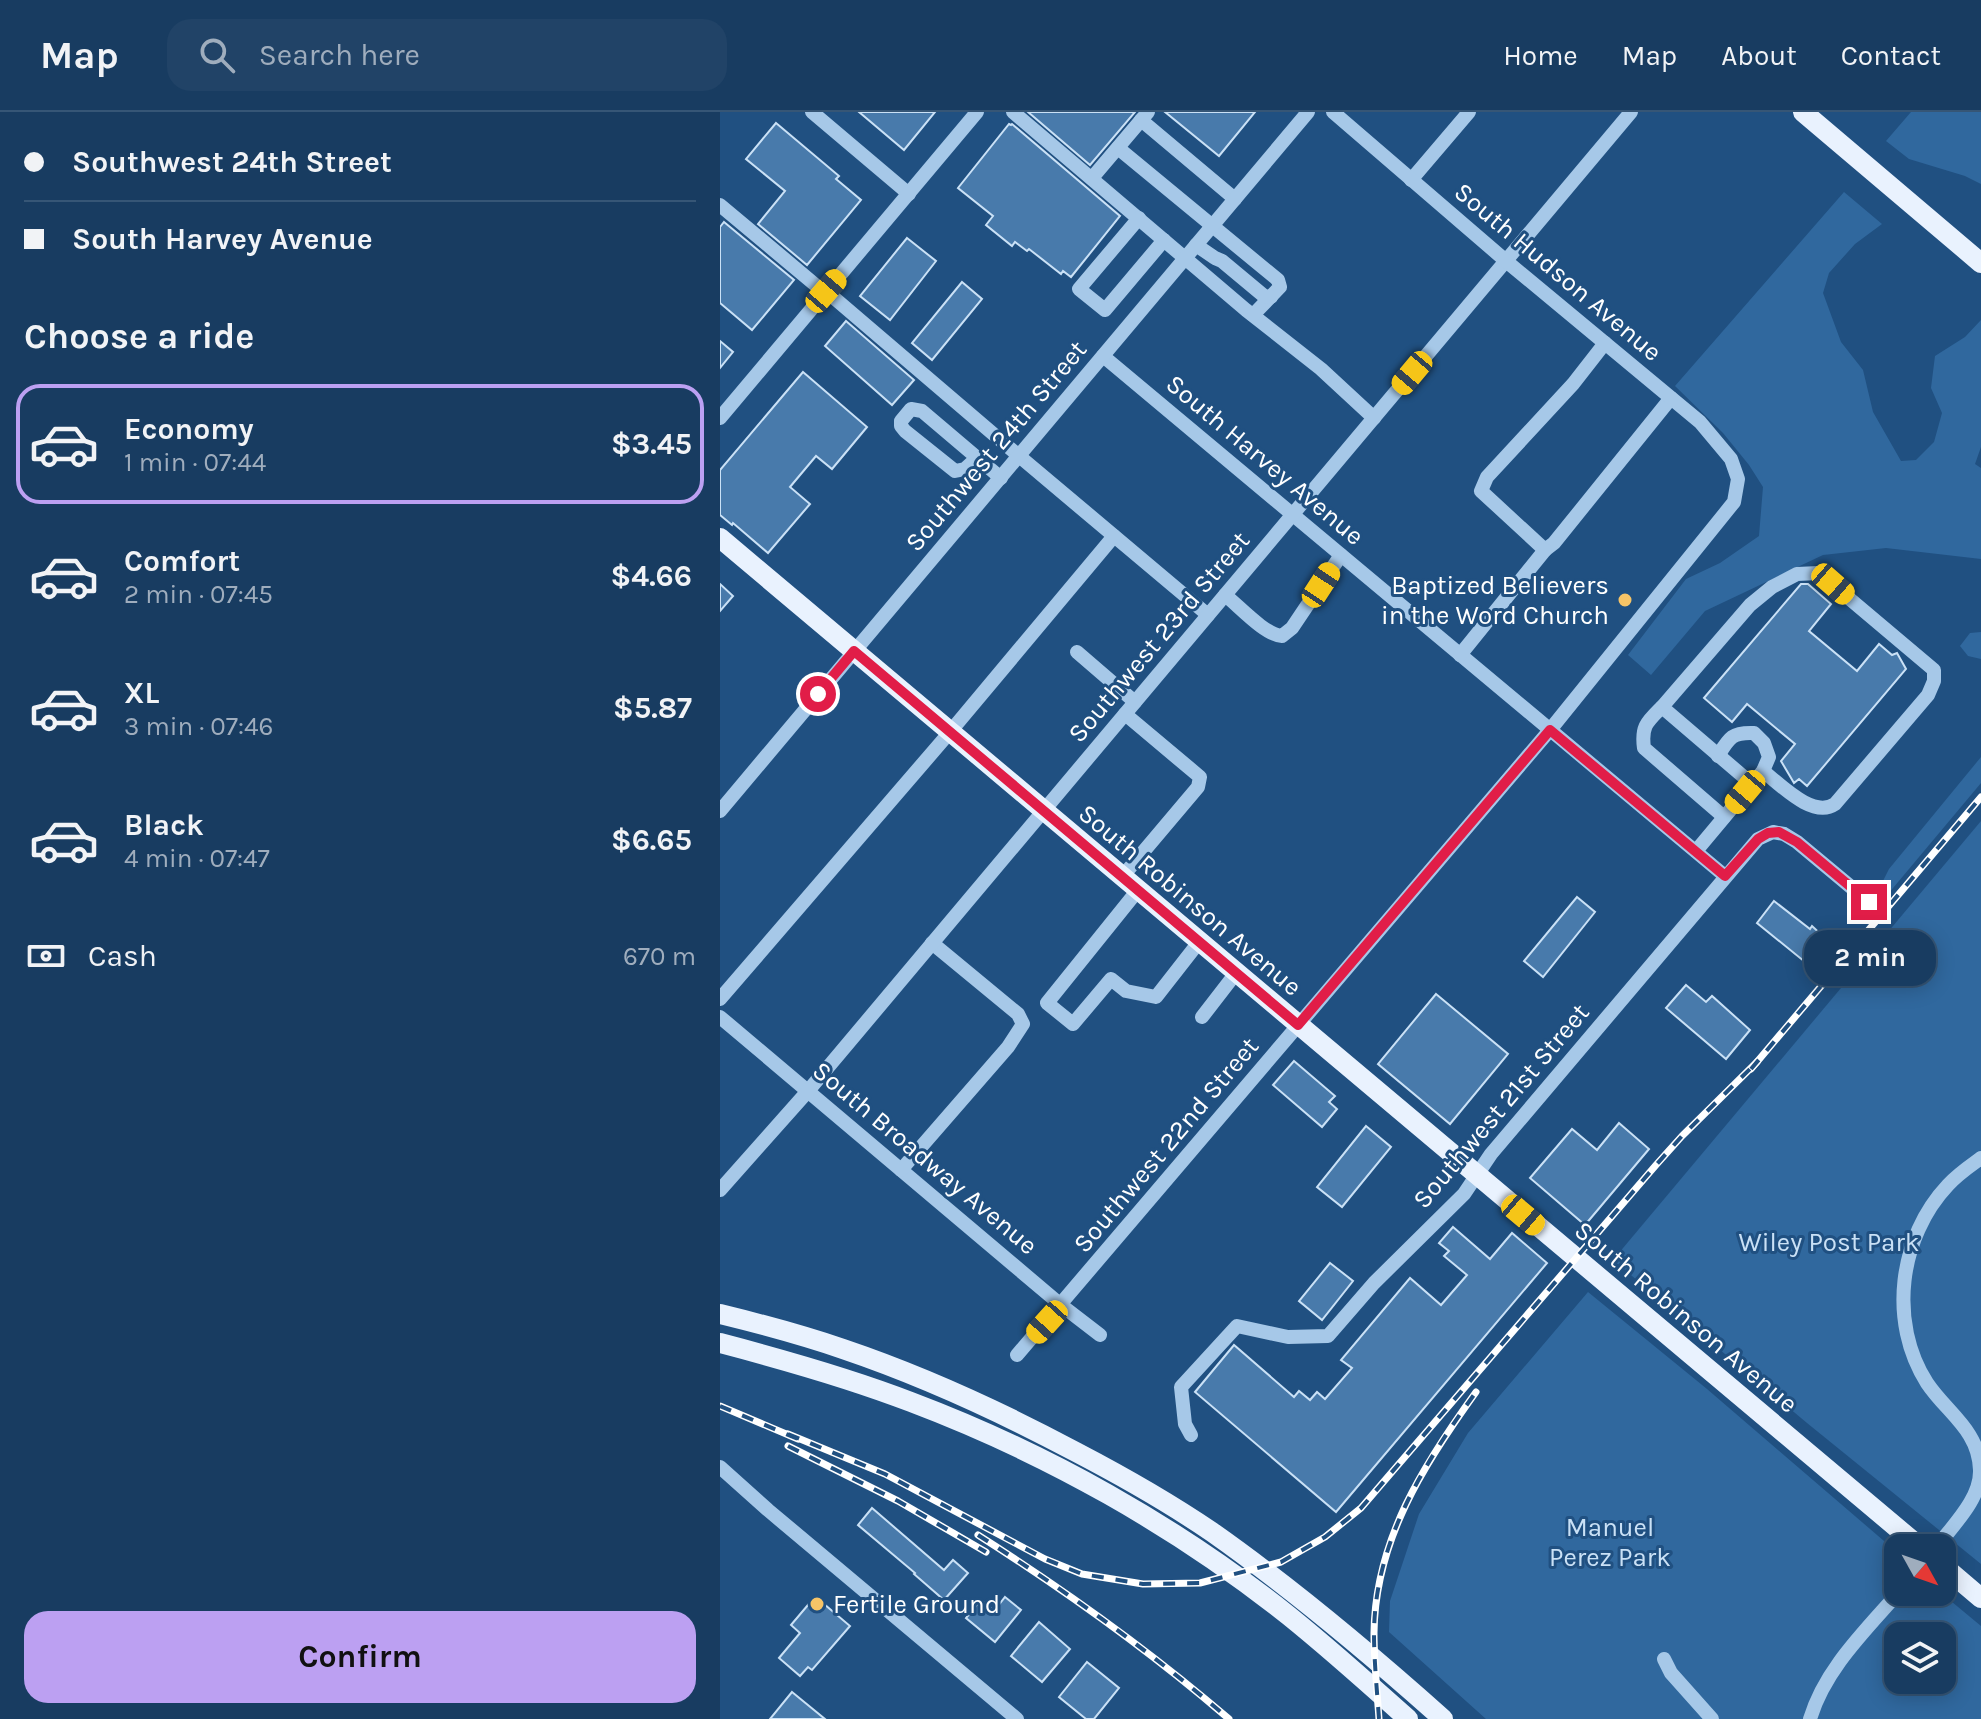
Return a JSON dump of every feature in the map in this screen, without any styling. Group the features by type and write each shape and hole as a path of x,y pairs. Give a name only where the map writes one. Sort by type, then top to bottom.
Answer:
{"main road":[{"path":"1803,112 1981,263"},
{"name":"South Robinson Avenue","path":"720,538 1904,1534"},
{"path":"720,1314 842,1348 923,1378 1028,1426 1114,1472 1210,1531 1287,1587 1351,1638 1443,1719"},
{"path":"720,1343 832,1374 911,1401 1018,1448 1104,1492 1208,1557 1289,1616 1408,1719"},
{"path":"1956,1577 1981,1598"}],"street":[{"path":"720,418 977,112"},
{"path":"1013,112 1321,369 1374,418"},
{"name":"Southwest 24th Street","path":"720,811 1308,112"},
{"name":"South Hudson Avenue","path":"1333,112 1700,422 1731,459 1738,479"},
{"path":"1411,180 1469,112"},
{"name":"Southwest 23rd Street","path":"720,1190 808,1091 1631,112"},
{"path":"822,115 909,194"},
{"path":"1092,178 1144,116 1235,199"},
{"path":"1118,148 1278,280 1280,287 1253,315"},
{"path":"722,210 826,292 1208,615"},
{"path":"1139,218 1079,289 1105,310 1164,240"},
{"path":"1196,245 1222,261 1264,296 1271,297"},
{"path":"1545,550 1481,491 1487,477 1573,384 1605,343"},
{"name":"South Harvey Avenue","path":"1103,356 1725,876"},
{"path":"1460,655 1671,398"},
{"path":"977,458 965,469 955,471 905,431 901,421 911,409 922,411 1001,478"},
{"name":"Southwest 22nd Street","path":"1017,1355 1550,730 1734,502 1738,479"},
{"path":"720,999 1114,536"},
{"path":"1225,595 1275,636 1282,636 1292,628 1341,555"},
{"path":"1724,817 1644,748 1642,734 1646,723 1750,605 1772,587 1797,574 1819,573 1934,670 1934,681 1928,695 1835,804 1828,808 1816,808 1797,798 1763,771"},
{"path":"1077,652 1200,777 1198,787 1047,1003 1073,1024 1111,979 1126,991 1156,997 1199,942"},
{"path":"1662,707 1752,784"},
{"path":"1696,851 1763,771 1769,757 1764,743 1754,733 1729,738 1718,756"},
{"path":"1725,876 1758,839 1768,833 1779,832 1797,842 1875,907"},
{"name":"Southwest 21st Street","path":"1191,1435 1185,1424 1181,1387 1237,1326 1288,1337 1328,1336 1374,1283 1464,1194 1491,1154 1725,876"},
{"path":"901,1170 1008,1047 1023,1024 1018,1014 932,943"},
{"path":"1202,1017 1236,973"},
{"name":"South Broadway Avenue","path":"720,1017 1100,1335"},
{"path":"1946,1534 1973,1497 1980,1471 1976,1447 1968,1430 1942,1403 1913,1356 1903,1309 1905,1273 1915,1235 1935,1201 1948,1184 1981,1158"},
{"path":"720,1467 1017,1719"},
{"path":"1810,1719 1830,1674 1887,1606"},
{"path":"1664,1659 1671,1673 1712,1719"}],"green space":[{"path":"1911,112 1981,112 1981,184 1909,159 1886,141"},
{"path":"1844,192 1882,224 1855,244 1829,273 1823,293 1841,342 1863,370 1873,412 1901,461 1916,460 1934,442 1942,413 1931,388 1935,356 1965,337 1981,320 1981,447 1975,464 1981,468 1981,559 1886,548 1823,555 1705,611 1651,675 1628,655 1686,579 1720,563 1759,536 1763,487 1723,433 1675,386"},
{"path":"1981,632 1981,659 1968,656 1960,646 1970,633"},
{"path":"1981,757 1981,783 1888,894 1877,893 1889,869"},
{"name":"Wiley Post Park","path":"1981,821 1981,1564 1956,1544 1956,1534 1944,1534 1613,1260"},
{"name":"Manuel Perez Park","path":"1588,1292 1884,1541 1884,1606 1956,1605 1981,1626 1981,1719 1486,1719 1389,1632 1390,1601 1419,1514 1468,1433"}],"building":[{"path":"859,112 935,112 904,150"},
{"path":"1028,112 1135,112 1090,165"},
{"path":"1165,112 1255,112 1219,156"},
{"path":"776,123 839,176 836,179 861,200 807,265 758,224 785,191 746,159"},
{"path":"1009,124 1120,216 1071,277 1063,271 1061,274 1029,249 1027,251 1015,242 1012,246 986,225 993,216 958,188"},
{"path":"724,222 794,280 752,330 720,303 720,227"},
{"path":"907,238 936,261 890,320 860,296"},
{"path":"962,282 982,299 932,360 912,343"},
{"path":"846,321 914,380 892,405 825,346"},
{"path":"720,341 733,352 720,368"},
{"path":"803,372 867,427 832,469 816,456 790,487 810,504 768,553 720,515 720,470"},
{"path":"720,584 733,596 720,611"},
{"path":"1801,584 1808,584 1831,604 1809,631 1857,671 1879,644 1892,655 1897,653 1906,669 1807,786 1799,779 1794,783 1781,761 1795,744 1747,704 1732,722 1704,698"},
{"path":"1577,897 1595,912 1543,977 1524,961"},
{"path":"1774,901 1826,939 1805,962 1757,923"},
{"path":"1686,985 1706,1002 1712,996 1750,1030 1726,1059 1666,1008"},
{"path":"1436,994 1508,1054 1450,1124 1378,1064"},
{"path":"1294,1061 1335,1096 1329,1102 1337,1109 1322,1127 1273,1085"},
{"path":"1619,1123 1649,1149 1585,1225 1530,1178 1572,1129 1597,1150"},
{"path":"1366,1126 1391,1147 1342,1207 1317,1187"},
{"path":"1453,1227 1490,1259 1512,1233 1547,1263 1336,1512 1195,1392 1234,1345 1294,1397 1299,1391 1310,1400 1317,1392 1325,1399 1352,1368 1341,1360 1410,1278 1441,1305 1467,1275 1444,1256 1449,1251 1439,1243"},
{"path":"1330,1263 1353,1281 1322,1320 1299,1301"},
{"path":"872,1508 944,1570 953,1560 968,1573 944,1600 858,1525"},
{"path":"1005,1597 1021,1610 995,1642 966,1618 981,1600 994,1611"},
{"path":"813,1599 822,1607 824,1604 850,1626 812,1670 808,1667 800,1676 779,1658 800,1633 791,1625"},
{"path":"1039,1622 1070,1649 1042,1682 1011,1656"},
{"path":"1087,1662 1119,1688 1094,1719 1086,1719 1059,1697"},
{"path":"792,1692 825,1719 770,1719"}],"railway":[{"path":"1751,1069 1981,797"},
{"path":"788,1434 885,1474 1045,1559 1082,1574 1143,1584 1200,1583 1281,1562 1325,1537 1361,1508 1656,1165 1757,1062"},
{"path":"1379,1719 1374,1633 1383,1566 1393,1535 1421,1475 1476,1392"},
{"path":"720,1406 798,1439"},
{"path":"788,1446 898,1501 986,1552"},
{"path":"978,1535 1107,1622 1229,1719"}],"place":[{"name":"Baptized Believers in the Word Church","path":"1625,600"},
{"name":"Fertile Ground","path":"817,1604"}],"route":[{"path":"818,694 854,651 1298,1025 1550,730 1725,876 1758,839 1768,833 1779,832 1797,842 1869,902"}]}
